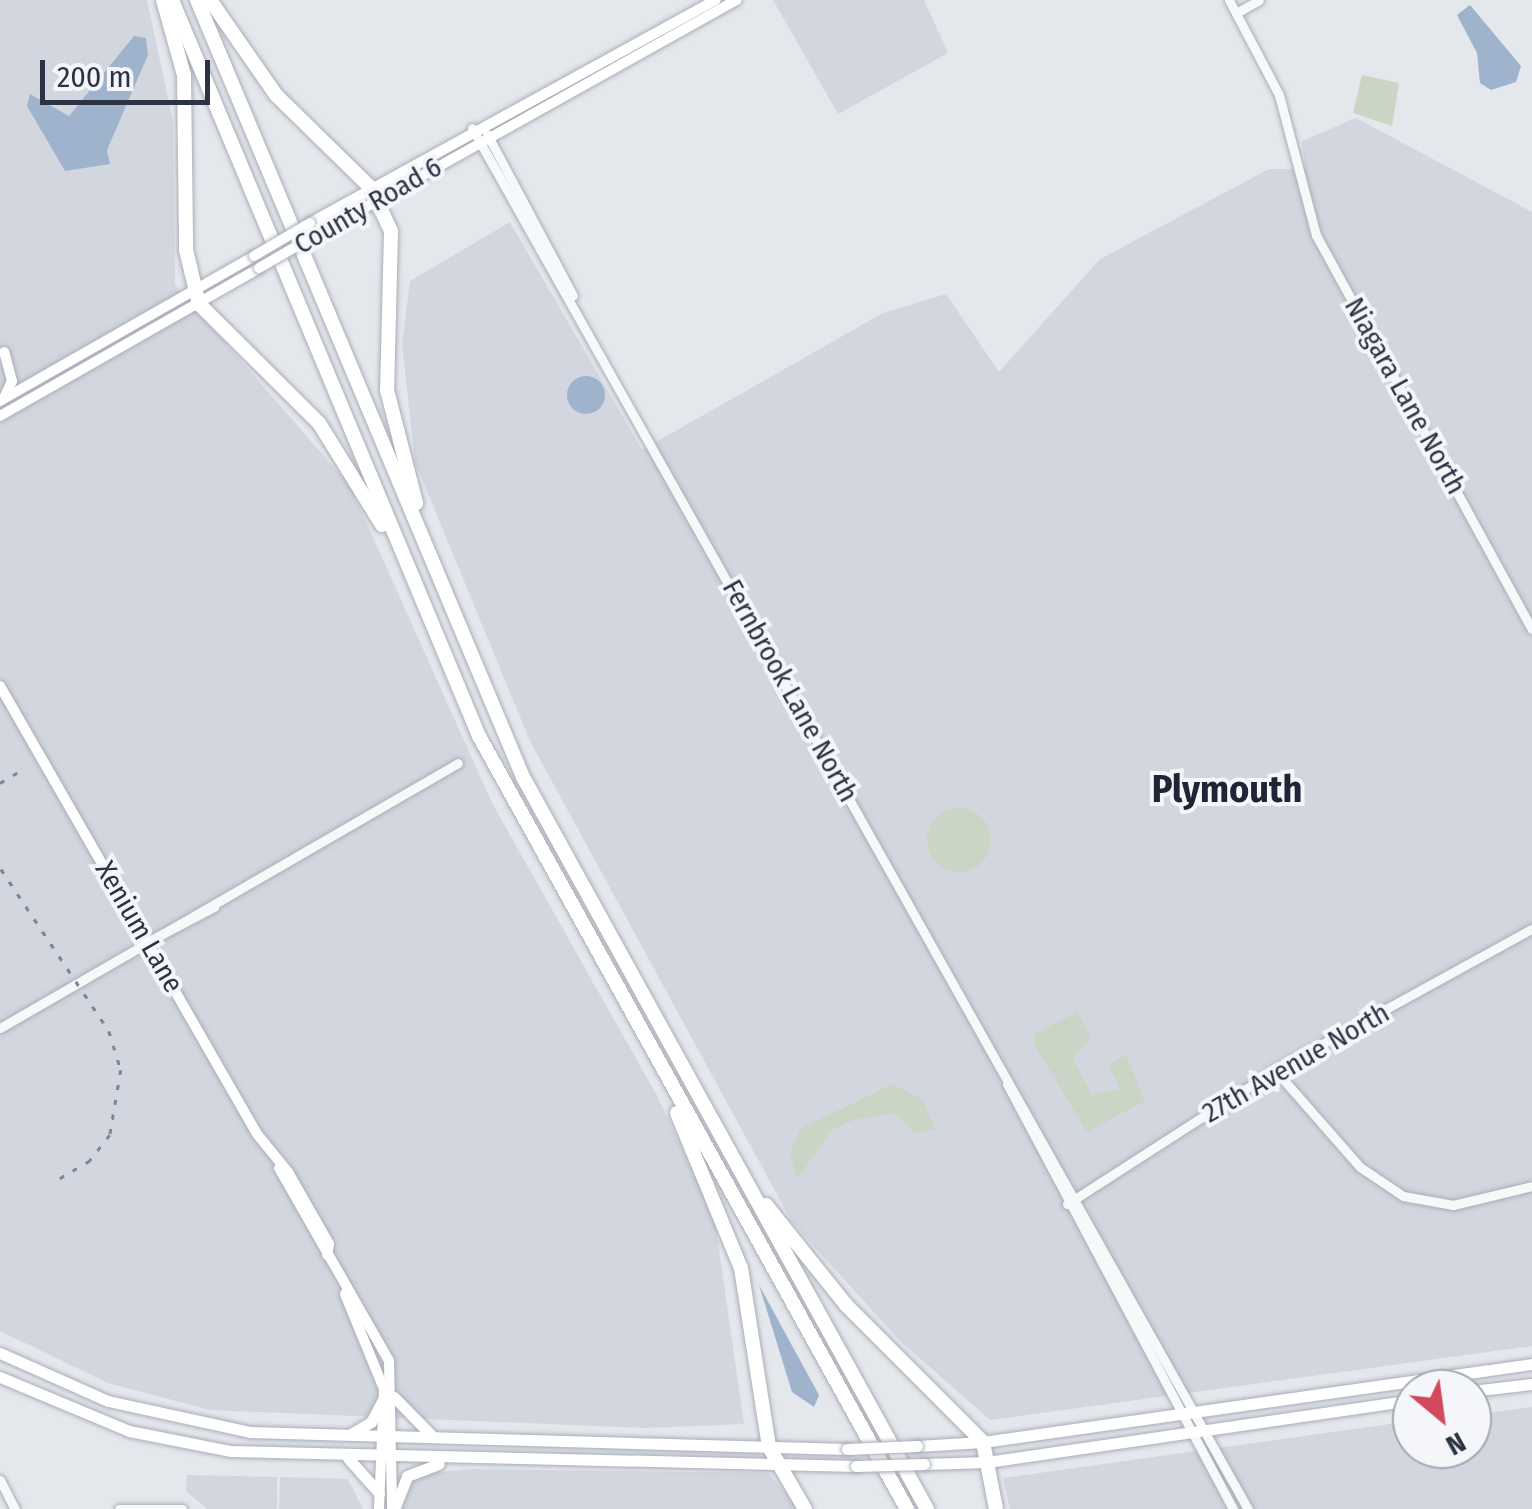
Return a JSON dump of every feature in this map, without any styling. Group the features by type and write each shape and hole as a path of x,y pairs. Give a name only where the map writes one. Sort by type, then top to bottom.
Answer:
{"highway":[{"path":"163,0 184,74 196,297 319,423 418,592"},
{"path":"172,0 479,736 646,1044 907,1509"},
{"path":"197,0 523,777 926,1509"},
{"path":"210,0 276,95 375,194 395,246 388,390 435,570"},
{"path":"646,1044 741,1268 769,1447 805,1509"},
{"path":"725,1147 847,1306 984,1442 996,1509"}],"main road":[{"name":"County Road 6","path":"1,400 259,268 316,235 477,126 716,0"},
{"name":"County Road 6","path":"0,416 310,223 484,139 738,0"},
{"path":"1,400 12,381 4,352"},
{"name":"Xenium Lane","path":"0,686 389,1361 389,1435"},
{"path":"0,1353 74,1389 178,1421 348,1436 847,1449 984,1442 1532,1364"},
{"path":"0,1377 168,1440 396,1459 780,1469 987,1462 1392,1403"},
{"path":"1492,1389 1532,1384"},
{"path":"348,1436 372,1421 389,1398 436,1438"},
{"path":"378,1509 382,1458 389,1435"},
{"path":"389,1435 396,1459 393,1509"},
{"path":"344,1456 368,1469 380,1492"},
{"path":"393,1509 410,1474 454,1460"}],"street":[{"path":"1229,0 1236,13 1259,0"},
{"name":"Niagara Lane North","path":"1236,13 1280,95 1320,244 1532,629"},
{"name":"Fernbrook Lane North","path":"477,126 1188,1412 1233,1509"},
{"path":"0,1028 458,763"},
{"name":"27th Avenue North","path":"1071,1200 1275,1070 1532,929"},
{"path":"1275,1070 1360,1167 1403,1196 1454,1205 1532,1186"},
{"name":"Fernbrook Lane North","path":"1198,1432 1248,1509"},
{"path":"0,1480 15,1509"},
{"path":"119,1509 178,1508"}],"shaded area":[{"path":"0,0 147,0 173,121 175,285 350,486 492,803 656,1094 714,1215 744,1424 645,1428 210,1410 108,1383 0,1331"},
{"path":"773,0 924,0 948,53 838,114"},
{"path":"1356,118 1532,212 1532,1346 990,1420 899,1340 792,1222 530,741 415,462 402,344 410,281 510,222 642,450 883,313 946,294 999,372 1100,259 1269,169 1305,169 1302,141"},
{"path":"1532,1407 1532,1509 1010,1509 1003,1478 1392,1424 1392,1469 1492,1469 1492,1412"},
{"path":"471,1469 768,1473 799,1509 402,1509 415,1474"},
{"path":"187,1475 277,1477 277,1509 207,1509 186,1491"},
{"path":"280,1477 348,1479 363,1509 279,1509"}],"green space":[{"path":"1362,75 1399,83 1392,126 1353,113"},
{"path":"959,808 981,818 991,840 981,862 959,872 937,862 927,840 937,818"},
{"path":"1077,1012 1091,1038 1073,1059 1092,1094 1120,1089 1108,1065 1126,1055 1145,1101 1087,1132 1034,1044 1035,1034"},
{"path":"893,1084 923,1100 935,1129 915,1134 894,1113 853,1120 832,1130 797,1179 790,1152 801,1128"}],"water":[{"path":"1470,5 1521,66 1516,82 1491,90 1480,83 1477,53 1457,15"},
{"path":"134,36 146,38 148,55 107,150 110,164 65,171 27,106 30,94 69,116"},
{"path":"586,376 600,381 605,395 600,409 586,414 572,409 567,395 572,381"},
{"path":"759,1285 819,1395 814,1407 792,1392"}],"railway":[{"path":"0,783 22,770"},
{"path":"1,869 109,1031 121,1070 110,1135 90,1161 51,1184"}],"district":[{"name":"Plymouth","path":"1227,790"}]}
